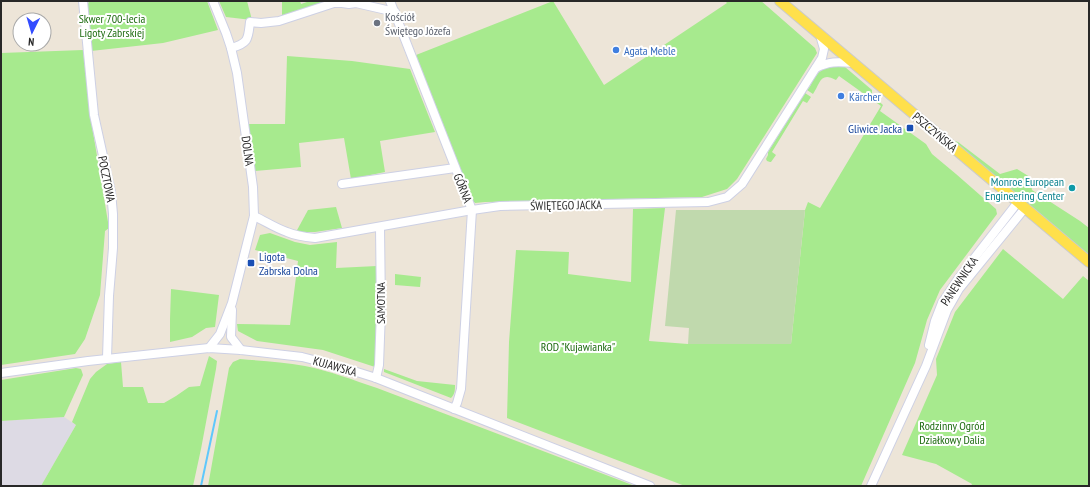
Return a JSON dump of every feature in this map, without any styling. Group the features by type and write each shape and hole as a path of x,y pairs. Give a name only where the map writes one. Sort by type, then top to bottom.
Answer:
{"main road":[{"name":"PSZCZYŃSKA","path":"780,1 1089,262"}],"street":[{"name":"POCZTOWA","path":"83,1 94,115 111,192 113,214 108,358"},
{"name":"DOLNA","path":"209,348 220,334 232,303 254,216 253,187 237,73 231,48 213,1"},
{"name":"GÓRNA","path":"390,1 472,210 461,389 454,409"},
{"path":"231,48 244,44 247,40 250,22 261,23 279,21 334,3 356,3 395,12"},
{"name":"ŚWIĘTEGO JACKA","path":"254,216 285,232 297,236 315,238 500,206 708,202 728,197 742,184 816,69 822,58 824,49 820,35"},
{"path":"816,69 824,64 834,62 853,64"},
{"path":"342,184 456,168"},
{"name":"PANEWNICKA","path":"873,486 923,371 947,310 959,289 1022,205"},
{"name":"SAMOTNA","path":"376,378 379,365 380,227"},
{"name":"DOLNA","path":"225,348 231,337 232,303"},
{"path":"220,334 225,348"},
{"path":"231,337 241,350"},
{"name":"KUJAWSKA","path":"1,373 108,358 209,348 225,348 302,357 342,366 376,378 650,486"}],"shaded area":[{"path":"64,417 76,425 41,486 1,486 1,421"}],"green space":[{"name":"Skwer 700-lecia Ligoty Zabrskiej","path":"89,1 207,1 218,30 163,43 91,51 86,4 88,4"},
{"path":"219,1 247,1 252,20 226,17"},
{"path":"282,1 300,1 301,4 310,1 325,1 282,18"},
{"path":"553,1 604,85 727,3 725,1 761,1 815,48 817,53 737,179 727,189 702,197 475,203 471,199 416,55"},
{"path":"83,50 90,114 109,228 105,231 100,295 85,339 75,354 1,365 1,53"},
{"path":"287,56 352,61 410,69 435,132 380,141 385,172 351,179 344,138 299,143 301,167 255,171 248,124 285,124"},
{"name":"ROD \"Kujawianka\"","path":"840,66 845,67 872,90 872,95 883,105 880,111 926,144 932,154 996,209 997,214 940,290 927,320 915,363 861,486 685,486 507,418 509,342 516,250 569,252 568,274 631,282 633,209 665,208 649,341 688,344 791,344 805,210 808,202 820,208 881,106 839,76 836,80 827,77 821,80 813,94 807,90 820,71 827,68"},
{"path":"805,93 811,97 807,103 803,101 772,152 776,155 771,162 767,161 766,159 768,152"},
{"path":"939,135 958,142 1000,174 1017,169 1030,177 1032,190 1089,228 1089,262"},
{"path":"336,207 342,228 315,232 296,232 308,210"},
{"path":"676,210 805,210 791,344 688,344 689,328 665,326"},
{"path":"270,233 295,242 310,245 337,242 336,268 377,266 375,367 323,350 257,341 238,331 237,324 290,325 298,261 255,250 260,235"},
{"name":"Rodzinny Ogród Działkowy Dalia","path":"1003,249 1063,299 1083,276 1089,281 1089,486 971,486 972,484 936,464 902,455 937,375 936,359 955,312"},
{"path":"395,274 421,277 420,287 395,285"},
{"path":"171,289 219,295 215,327 206,328 192,337 170,342"},
{"path":"209,356 217,361 193,486 41,486 76,425 72,422 90,379 96,372 107,364 121,362 123,387 143,387 148,403 164,403 189,387 200,386"},
{"path":"240,359 297,365 314,368 341,376 377,388 635,486 208,486 229,368 233,362"},
{"path":"76,368 81,369 83,375 64,417 1,421 1,380"},
{"path":"384,369 417,381 455,385 455,390 451,398 384,372"}],"waterway":[{"path":"201,486 217,411"}],"place":[{"name":"Kościół Świętego Józefa","path":"377,23"},
{"name":"Agata Meble","path":"616,50"},
{"name":"Kärcher","path":"841,96"},
{"name":"Gliwice Jacka","path":"910,128"},
{"name":"Monroe European Engineering Center","path":"1072,188"},
{"name":"Ligota Zabrska Dolna","path":"251,263"}]}
